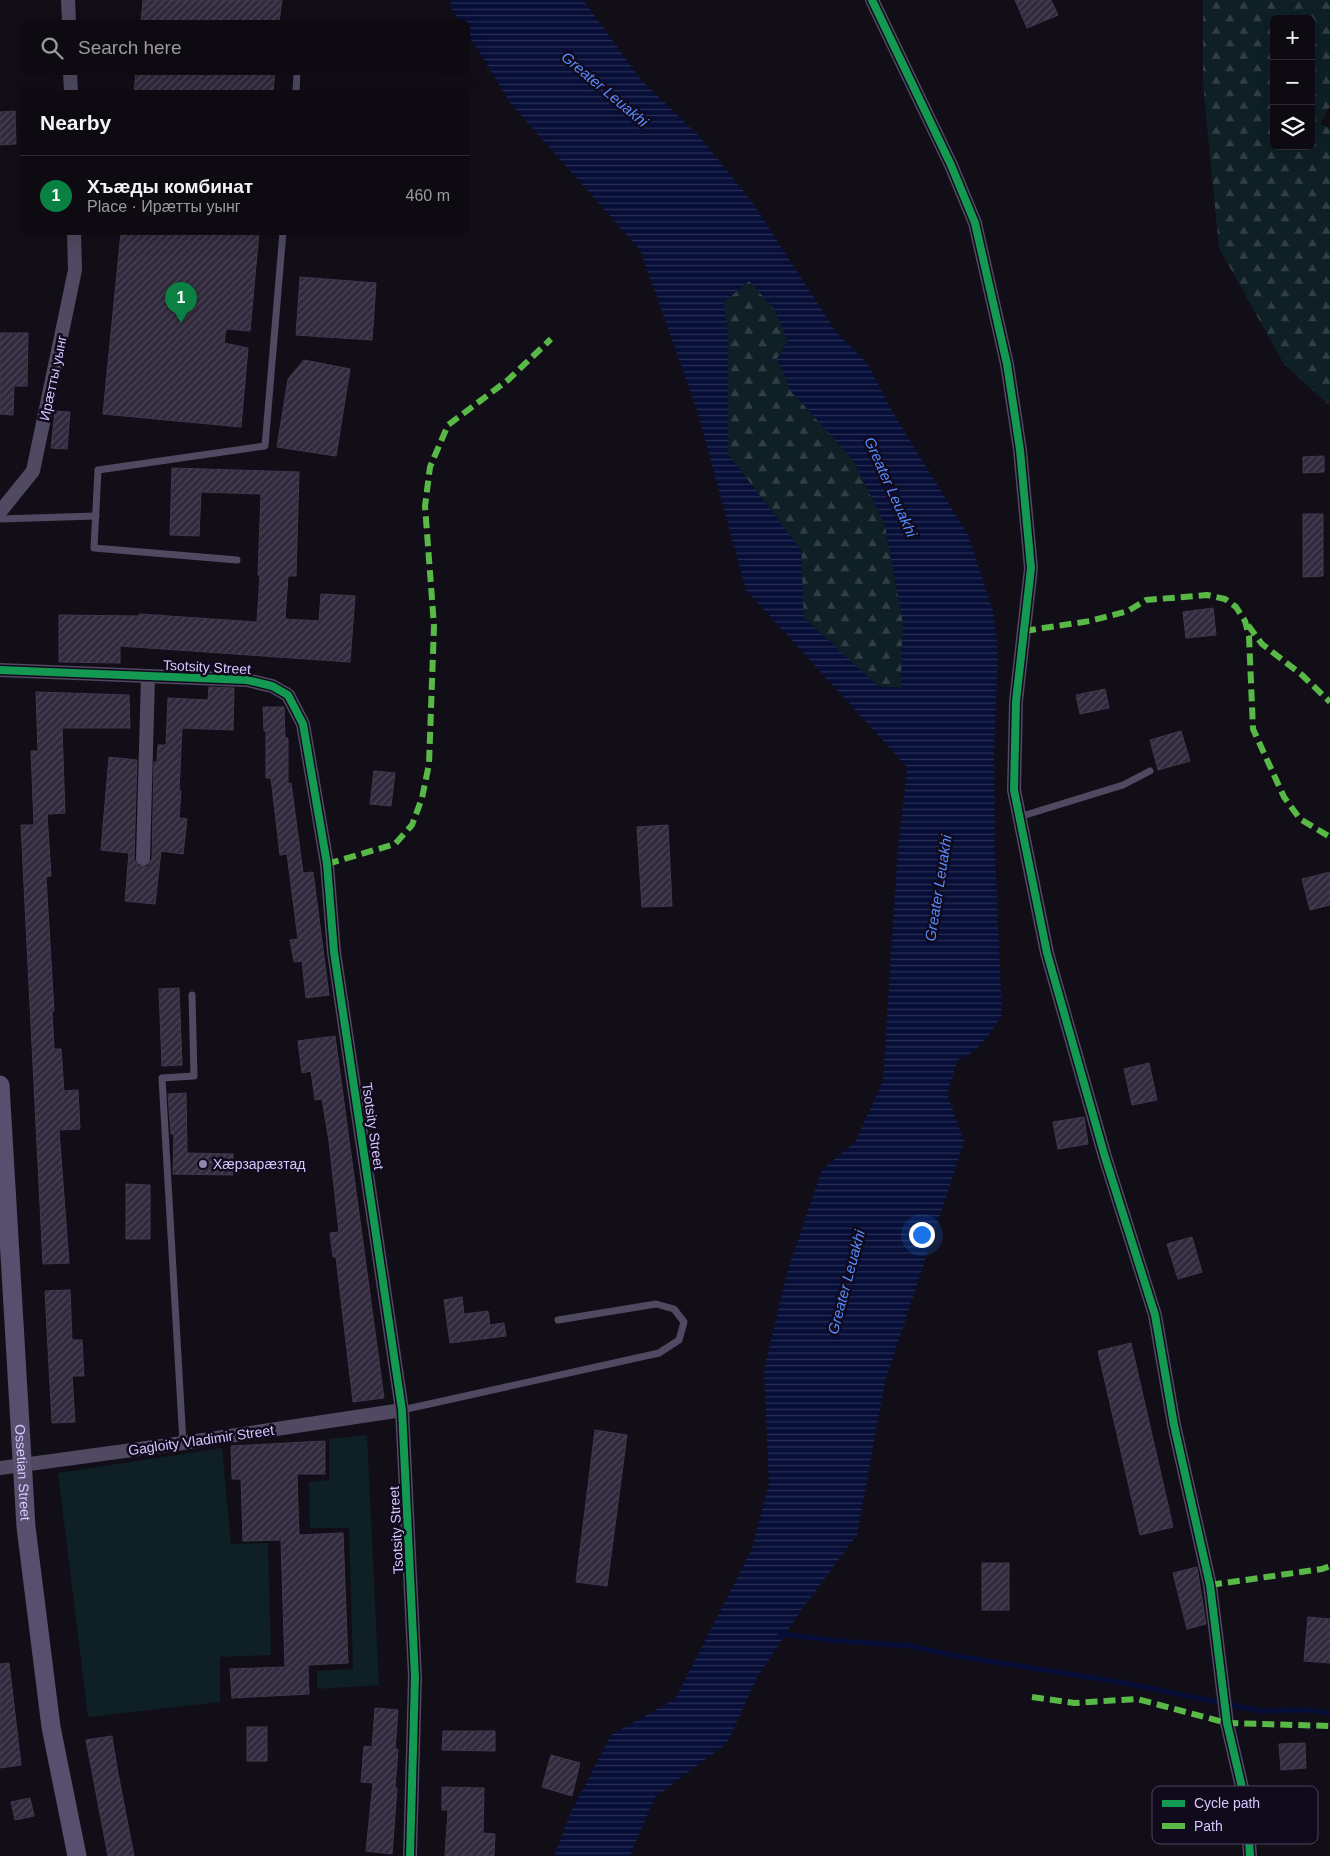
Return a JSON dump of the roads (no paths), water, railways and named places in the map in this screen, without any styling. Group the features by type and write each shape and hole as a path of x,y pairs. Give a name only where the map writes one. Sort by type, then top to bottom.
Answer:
{"street":[{"path":"68,0 69,20"},
{"path":"872,0 951,165 975,223 1007,364 1020,450 1031,568 1016,701 1014,790 1047,954 1105,1157 1155,1315 1174,1425 1210,1585 1227,1723 1242,1786"},
{"path":"70,75 70,90"},
{"name":"Ирæтты уынг","path":"0,512 33,471 76,270 74,235"},
{"name":"Tsotsity Street","path":"0,670 246,680 272,686 288,695 303,724 327,864 334,952 402,1410 415,1677 410,1856"},
{"path":"143,859 148,676"},
{"name":"Ossetian Street","path":"0,1085 2,1159 26,1527 51,1727 77,1856"},
{"name":"Gagloity Vladimir Street","path":"0,1468 183,1444 402,1410"}],"lane":[{"path":"296,90 297,75"},
{"path":"237,560 94,548 98,470 264,446 283,235"},
{"path":"0,519 96,516"},
{"path":"1019,817 1123,786 1150,770"},
{"path":"183,1444 162,1078 194,1076 192,995"},
{"path":"402,1410 659,1353 680,1340 684,1322 674,1309 656,1304 558,1320"}],"water":[{"name":"Greater Leuakhi","path":"450,0 583,0 642,81 701,138 752,202 837,333 867,363 892,411 968,535 993,611 998,653 994,750 995,854 1002,1015 978,1047 958,1060 947,1093 964,1142 885,1382 857,1535 802,1609 757,1678 727,1743 655,1797 630,1856 554,1856 571,1812 611,1735 675,1699 752,1549 769,1483 764,1370 788,1269 822,1170 855,1142 883,1081 897,861 907,767 746,590 697,410 640,250 511,104 470,37 470,20 459,20 452,9","holes":["749,281 773,307 788,341 777,359 791,391 853,460 885,525 903,622 901,688 878,686 804,618 801,550 728,454 728,337 724,302"]}],"waterway":[{"path":"780,1634 839,1641 912,1646 956,1656 1120,1682 1261,1711 1309,1710 1330,1713"}],"place":[{"name":"Хъæды комбинат","path":"181,323"},
{"name":"Хæрзарæзтад","path":"203,1164"}]}
